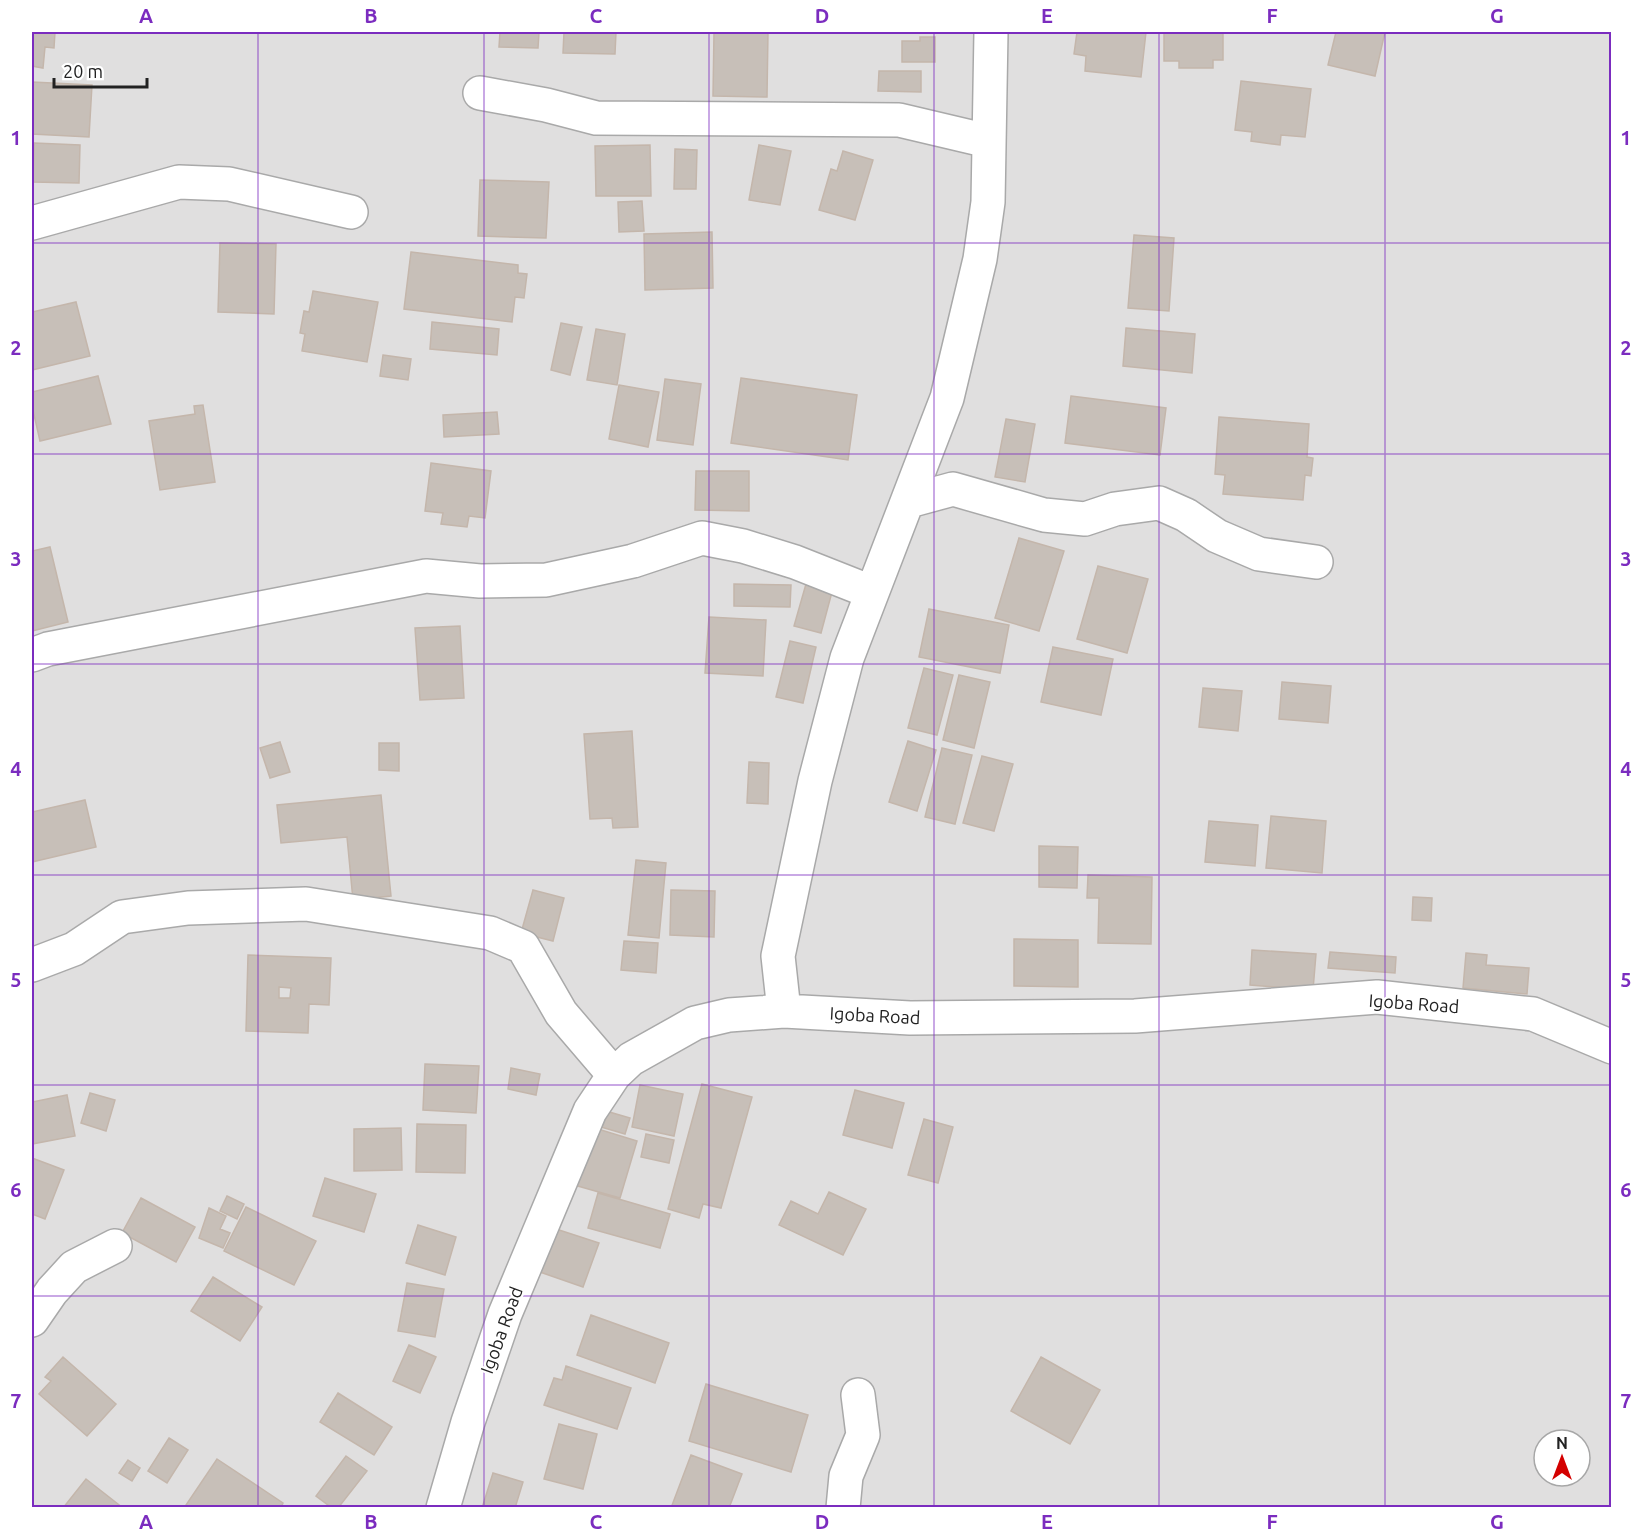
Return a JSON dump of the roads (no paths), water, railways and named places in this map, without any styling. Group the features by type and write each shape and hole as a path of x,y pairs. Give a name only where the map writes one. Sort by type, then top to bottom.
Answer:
{"street":[{"path":"784,1011 778,956 814,782 847,658 947,398 977,270 988,202 991,32"},
{"path":"480,93 546,105 596,118 899,120 988,141"},
{"path":"32,223 178,182 230,184 351,212"},
{"path":"909,501 953,489 1044,515 1085,519 1115,509 1159,503 1186,515 1217,536 1260,554 1316,562"},
{"path":"32,655 48,649 426,576 480,581 546,580 633,561 702,538 743,546 795,562 871,592"},
{"path":"32,965 74,949 122,917 188,908 306,904 490,933 523,947 561,1013 614,1076"},
{"name":"Igoba Road","path":"443,1508 468,1422 514,1292 590,1111 614,1076 631,1059 695,1023 729,1015 784,1011 910,1018 1124,1017 1377,997 1533,1014 1611,1047"},
{"path":"32,1320 52,1291 74,1267 115,1246"},
{"path":"843,1508 846,1476 863,1435 858,1395"}]}
